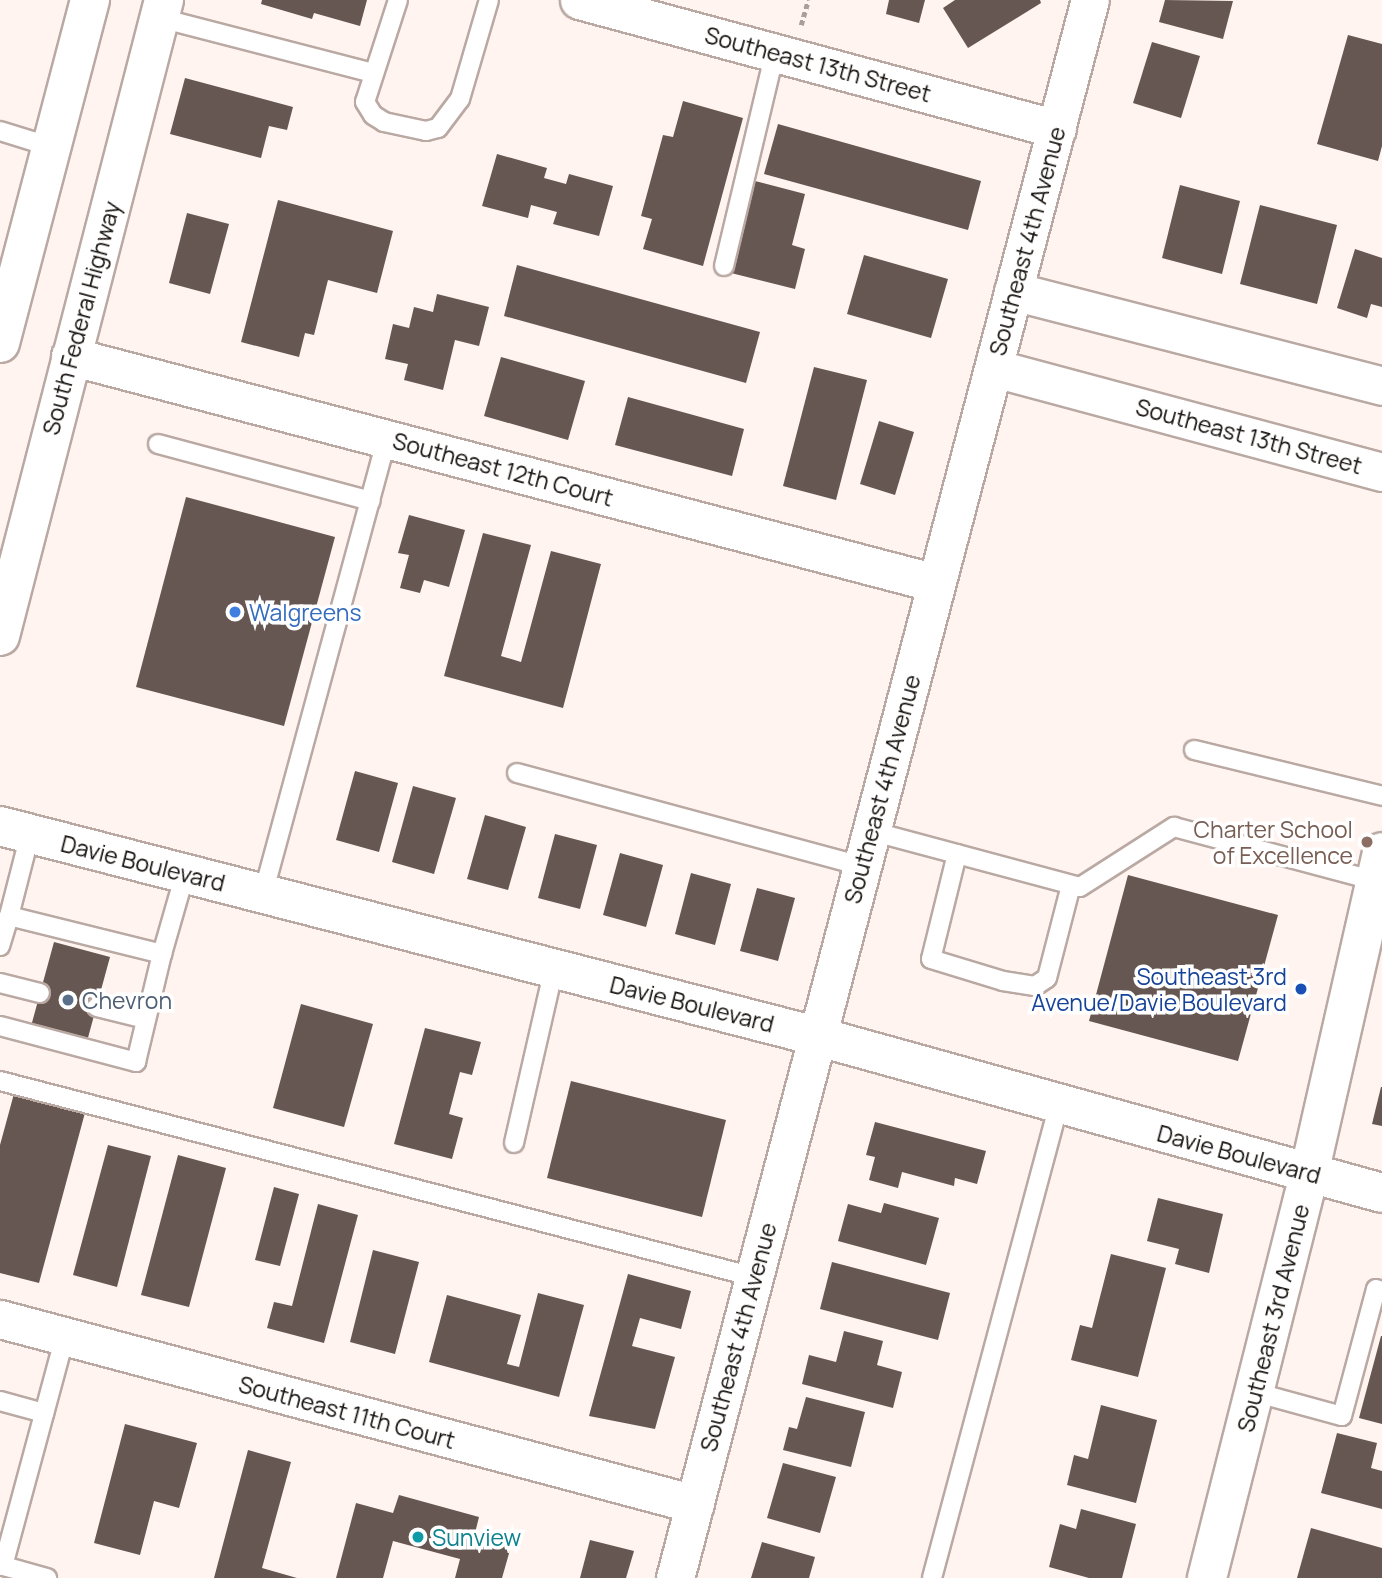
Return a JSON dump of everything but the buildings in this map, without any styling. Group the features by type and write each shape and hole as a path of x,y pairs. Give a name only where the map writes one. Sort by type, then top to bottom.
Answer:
{"main road":[{"path":"0,340 90,0"},
{"name":"South Federal Highway","path":"0,636 70,356 163,5"},
{"name":"Davie Boulevard","path":"15,830 817,1036 1382,1192"},
{"name":"Southeast 3rd Avenue","path":"1207,1578 1309,1174 1379,867"}],"street":[{"name":"Southeast 13th Street","path":"579,0 1058,129"},
{"name":"Southeast 4th Avenue","path":"676,1578 1090,0"},
{"path":"1013,291 1382,386"},
{"name":"Southeast 12th Court","path":"70,356 936,583"},
{"name":"Southeast 13th Street","path":"994,368 1382,472"},
{"name":"Southeast 11th Court","path":"0,1319 695,1504"}],"lane":[{"path":"398,0 365,102 373,116 407,129 438,128 460,99 489,0"},
{"path":"163,5 373,73"},
{"path":"724,266 775,51"},
{"path":"0,131 52,147"},
{"path":"263,894 387,439"},
{"path":"158,444 370,501"},
{"path":"1194,750 1382,796"},
{"path":"517,773 862,866"},
{"path":"871,831 1080,887 1174,827 1379,867"},
{"path":"0,949 9,916 15,830"},
{"path":"957,854 931,960 1003,981 1035,986 1047,978 1072,885"},
{"path":"0,1026 136,1062 185,874"},
{"path":"9,916 162,954"},
{"path":"514,1143 554,968"},
{"path":"0,983 40,993"},
{"path":"97,1007 146,1019"},
{"path":"0,1081 754,1277"},
{"path":"932,1578 1059,1104"},
{"path":"1254,1392 1342,1416 1377,1289 1382,1291"},
{"path":"47,1578 2,1566 65,1336"},
{"path":"0,1401 44,1413"}],"place":[{"name":"Walgreens","path":"235,612"},
{"name":"Charter School of Excellence","path":"1367,842"},
{"name":"Southeast 3rd Avenue/Davie Boulevard","path":"1301,989"},
{"name":"Chevron","path":"68,1000"},
{"name":"Sunview","path":"418,1537"}]}
